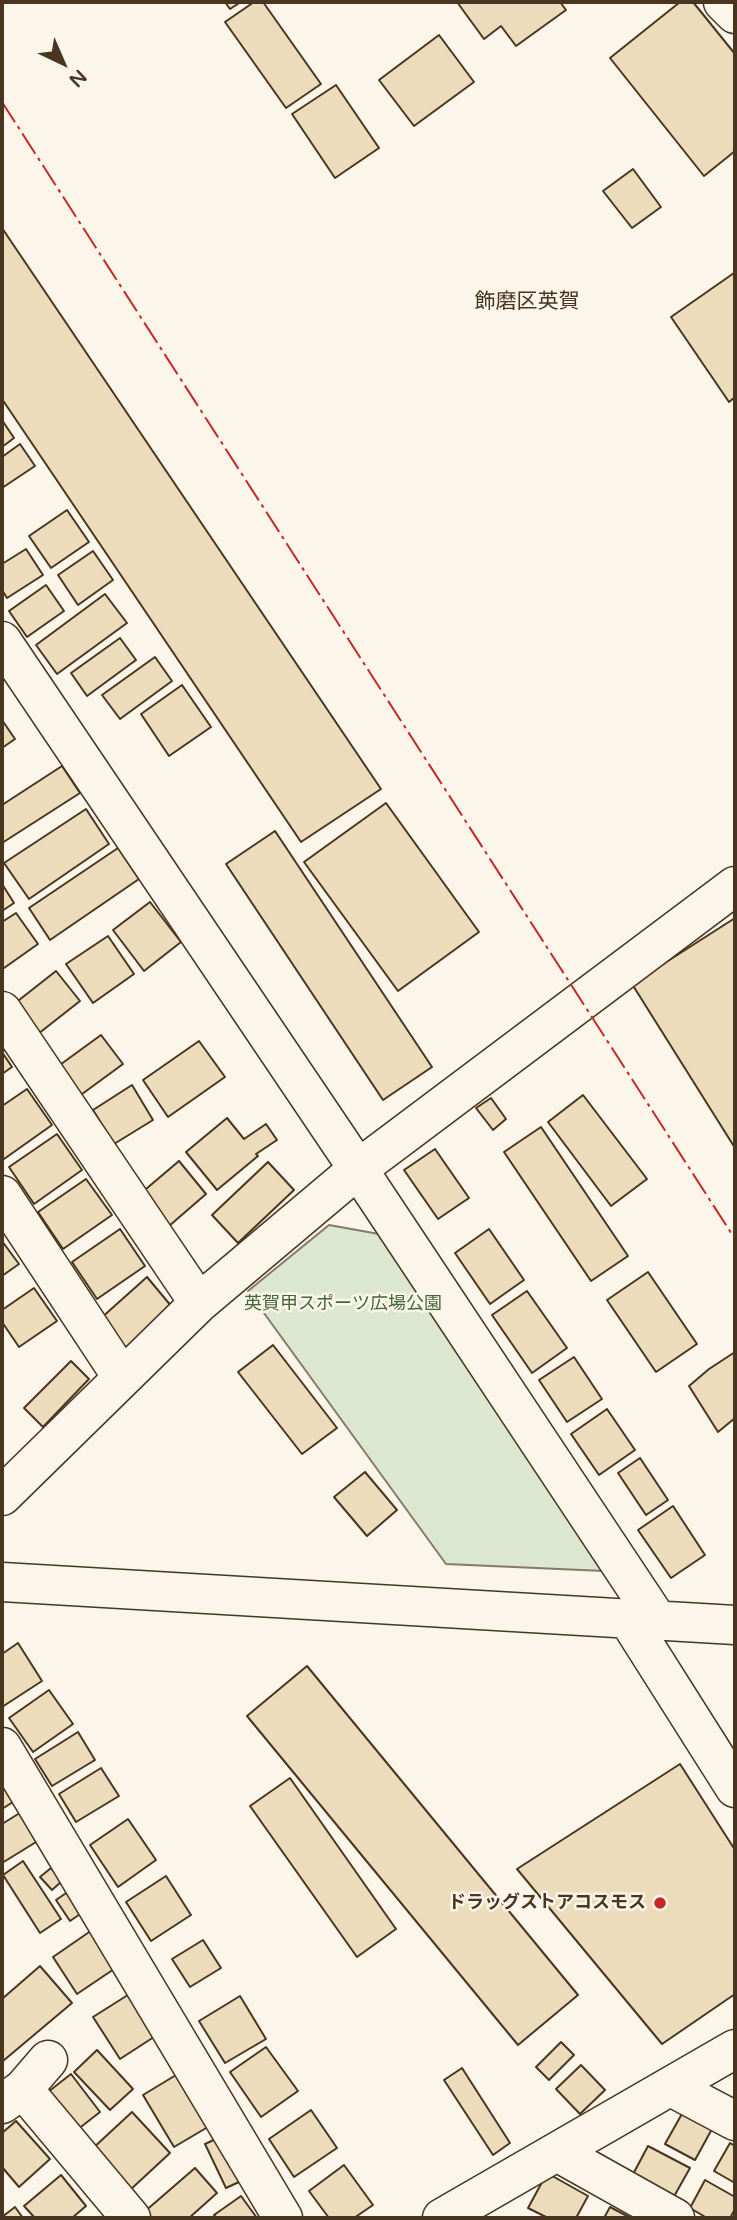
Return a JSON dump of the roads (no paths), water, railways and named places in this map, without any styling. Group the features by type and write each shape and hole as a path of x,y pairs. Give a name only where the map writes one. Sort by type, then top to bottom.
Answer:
{"street":[{"path":"723,2 735,14"},
{"path":"2,641 358,1169 643,1620 735,1788"},
{"path":"2,1496 199,1303 358,1169 735,886"},
{"path":"2,1011 199,1303"},
{"path":"2,1195 122,1377"},
{"path":"2,1582 735,1625"},
{"path":"2,1747 283,2218"},
{"path":"442,2218 735,2049"},
{"path":"48,2060 12,2096 119,2214"},
{"path":"671,2087 735,2121"},
{"path":"557,2152 675,2218"}],"place":[{"name":"ドラッグストアコスモス","path":"660,1903"}],"district":[{"name":"飾磨区英賀","path":"527,302"}],"park label":[{"name":"英賀甲スポーツ広場公園","path":"343,1304"}]}
